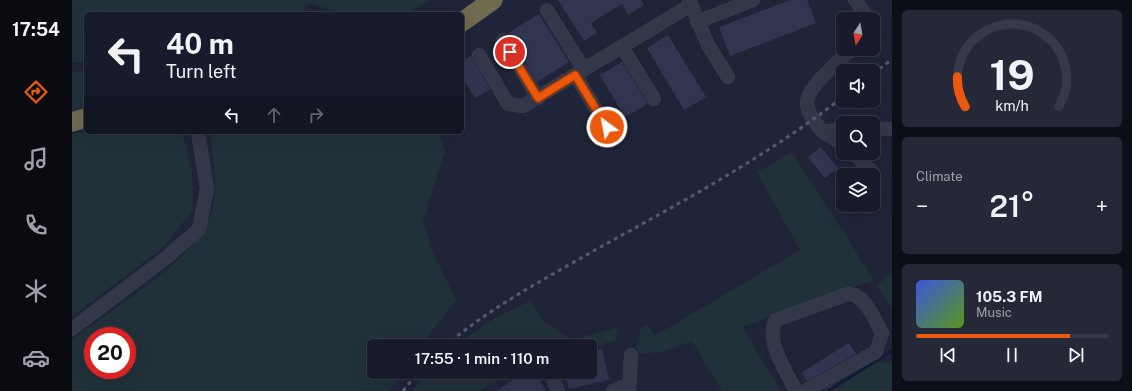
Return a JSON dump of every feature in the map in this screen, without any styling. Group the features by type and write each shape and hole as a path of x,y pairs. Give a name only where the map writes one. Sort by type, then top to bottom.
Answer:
{"highway":[{"path":"464,21 493,0"},
{"path":"72,122 84,119"}],"street":[{"path":"697,22 753,0"},
{"path":"855,0 863,12"},
{"path":"479,55 508,104 524,106 622,47 690,2 697,22 708,45 728,77"},
{"path":"547,10 607,127"},
{"path":"503,40 538,98"},
{"path":"622,47 654,99"},
{"path":"836,140 823,132 813,121 807,102 811,92 834,64 844,56"},
{"path":"880,129 892,129"},
{"path":"823,132 836,130"},
{"path":"72,328 166,258 199,229 207,190 198,134"},
{"path":"860,160 868,168"},
{"path":"796,391 774,345 771,331 776,320 848,294 856,296 864,302 882,333 876,352 806,391"},
{"path":"614,391 629,388 631,355"},
{"path":"553,379 558,391"}],"shaded area":[{"path":"72,0 430,0 410,12 336,12 310,3 305,10 296,12 84,12 84,62 72,62"},
{"path":"84,70 84,111 72,114 72,73"},
{"path":"84,131 84,134 183,134 192,171 193,210 163,247 72,316 72,134"},
{"path":"212,134 440,134 445,151 423,221 433,253 456,300 425,339 367,339 367,379 397,379 389,391 72,391 72,339 84,331 84,379 136,379 136,327 89,327 167,269 185,253 199,237 212,212 215,180 210,138"},
{"path":"792,152 874,280 742,327 781,391 722,391 692,341 662,352 639,353 636,347 641,329 646,325 656,335 800,250 757,172"},
{"path":"892,274 892,309 877,285"},
{"path":"530,301 545,322 570,339 464,339 493,319"},
{"path":"618,327 615,341 597,345 597,339 576,339"},
{"path":"876,361 892,363 892,391 822,391"},
{"path":"422,379 502,379 479,391 412,391"}],"building":[{"path":"558,0 641,0 644,5 628,15 622,4 591,23 597,33 584,41"},
{"path":"790,0 807,0 816,23 730,56 719,27"},
{"path":"539,14 569,62 537,82 508,33"},
{"path":"668,35 706,97 684,110 647,48"},
{"path":"471,56 490,89 475,98 464,79 464,60"},
{"path":"622,62 648,104 625,117 600,75"},
{"path":"821,147 838,168 836,168 825,178 808,157"},
{"path":"849,343 856,354 807,381 802,372"},
{"path":"602,349 609,380 569,389 567,379 597,379 597,350"},
{"path":"515,379 539,379 546,391 496,391"}],"waterway":[{"path":"828,391 892,351"}],"railway":[{"path":"880,68 892,59"},
{"path":"454,339 499,306 595,250 691,197 784,140 836,102"},
{"path":"403,391 412,379"}],"route":[{"path":"510,52 538,98 575,75 607,127"}]}
